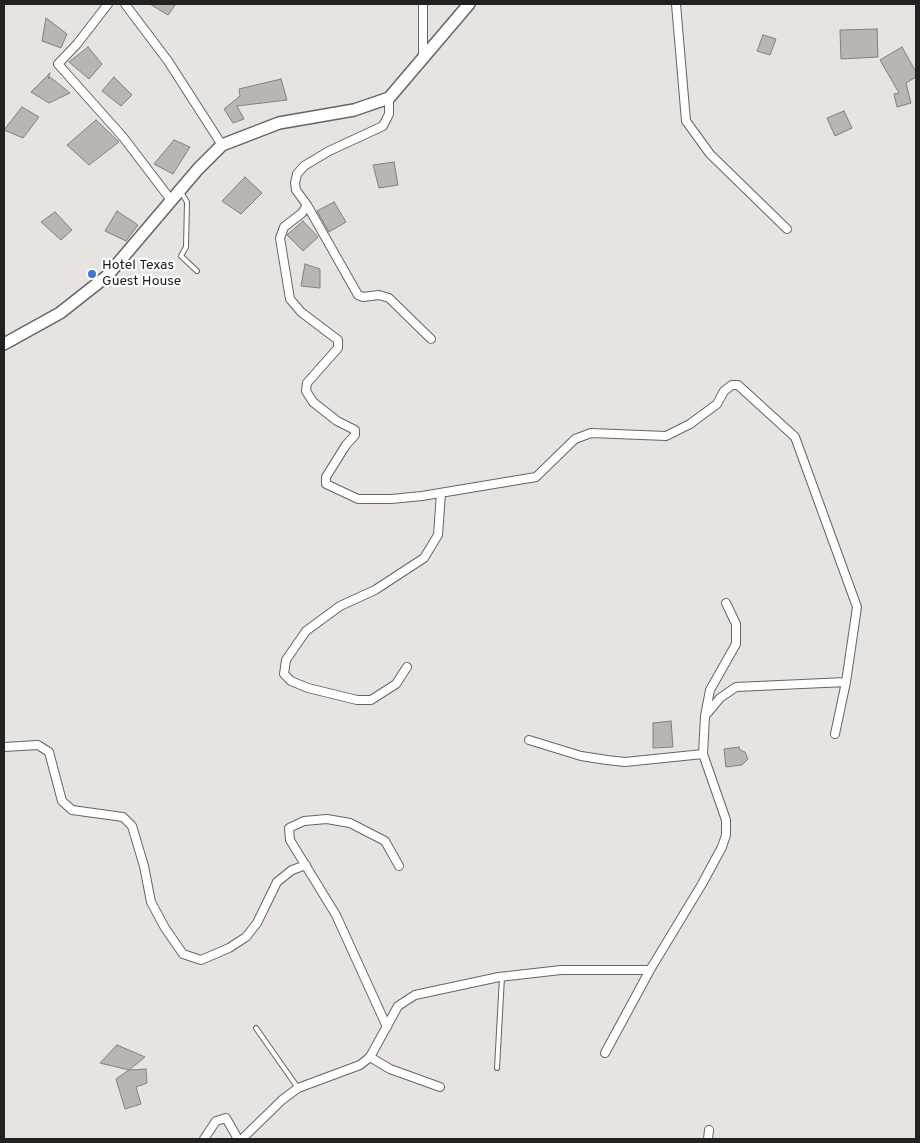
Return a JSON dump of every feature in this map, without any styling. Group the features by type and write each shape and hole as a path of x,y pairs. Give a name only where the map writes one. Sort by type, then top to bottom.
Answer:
{"main road":[{"path":"4,344 60,313 107,276 171,200 222,145 279,123 354,110 389,98 469,4"}],"street":[{"path":"108,4 77,44 58,64 123,137 171,200"},
{"path":"125,4 168,61 222,145"},
{"path":"422,4 423,58"},
{"path":"676,4 686,121 710,154 787,229"},
{"path":"389,98 389,114 383,126 329,151 304,166 298,174 295,183 296,190 307,205 358,295 363,297 380,295 389,298 431,339"},
{"path":"307,205 302,213 284,227 280,238 290,299 301,312 338,340 338,348 307,383 306,391 313,402 337,421 355,430 356,435 346,446 326,478 326,484 358,499 391,499 441,493 536,477 575,439 591,433 666,436 690,424 717,404 724,392 732,385 738,385 795,437 857,607 846,682 835,734"},
{"path":"407,667 396,684 371,700 356,700 308,688 292,681 284,674 286,660 306,631 340,606 375,590 424,558 438,535 441,493"},
{"path":"605,1053 650,970 702,884 722,847 726,835 726,820 703,754 705,716 710,690 736,644 736,624 726,603"},
{"path":"705,716 720,698 736,687 846,682"},
{"path":"529,740 581,756 625,762 703,754"},
{"path":"4,747 38,745 49,752 62,801 72,810 122,817 132,826 144,866 151,902 165,928 183,954 201,960 229,948 246,937 257,923 277,882 292,870 306,865"},
{"path":"386,1027 336,915 290,840 289,828 304,821 327,819 350,823 376,834 385,841 399,866"},
{"path":"242,1139 282,1100 298,1088 360,1064 370,1057 398,1006 415,994 502,977 561,970 650,970"},
{"path":"370,1057 390,1069 440,1087"},
{"path":"204,1139 216,1121 226,1118 238,1139"},
{"path":"708,1139 710,1130"}],"lane":[{"path":"180,190 187,202 186,247 181,256 196,271"},
{"path":"497,1068 502,977"},
{"path":"256,1028 298,1088"}],"building":[{"path":"150,4 176,4 168,15"},
{"path":"46,18 67,34 61,48 42,41"},
{"path":"877,29 878,57 841,59 840,30"},
{"path":"763,35 776,39 770,55 757,51"},
{"path":"88,47 102,64 89,79 69,62"},
{"path":"902,47 916,72 916,77 906,83 911,103 897,107 894,94 899,93 880,60"},
{"path":"50,73 48,79 50,77 70,93 49,103 31,92"},
{"path":"114,77 132,95 121,106 102,91"},
{"path":"281,79 287,100 237,106 244,119 233,123 224,109 240,96 239,89"},
{"path":"22,107 39,117 23,138 4,130"},
{"path":"844,111 852,128 835,136 827,118"},
{"path":"96,120 119,142 89,165 67,145"},
{"path":"174,140 190,147 173,174 154,164"},
{"path":"394,162 398,185 379,188 373,165"},
{"path":"245,177 262,193 241,214 222,201"},
{"path":"334,202 346,222 329,232 317,211"},
{"path":"117,211 138,225 126,241 105,231"},
{"path":"55,212 72,230 61,240 41,222"},
{"path":"303,221 318,237 303,251 287,235"},
{"path":"305,264 320,269 320,288 301,286"},
{"path":"671,721 673,747 653,748 653,723"},
{"path":"739,747 740,750 745,752 748,759 742,765 726,767 724,749"},
{"path":"117,1045 145,1057 129,1070 100,1063"},
{"path":"146,1069 147,1083 136,1087 141,1104 125,1109 116,1079 129,1070"}],"place":[{"name":"Hotel Texas Guest House","path":"92,274"}]}
